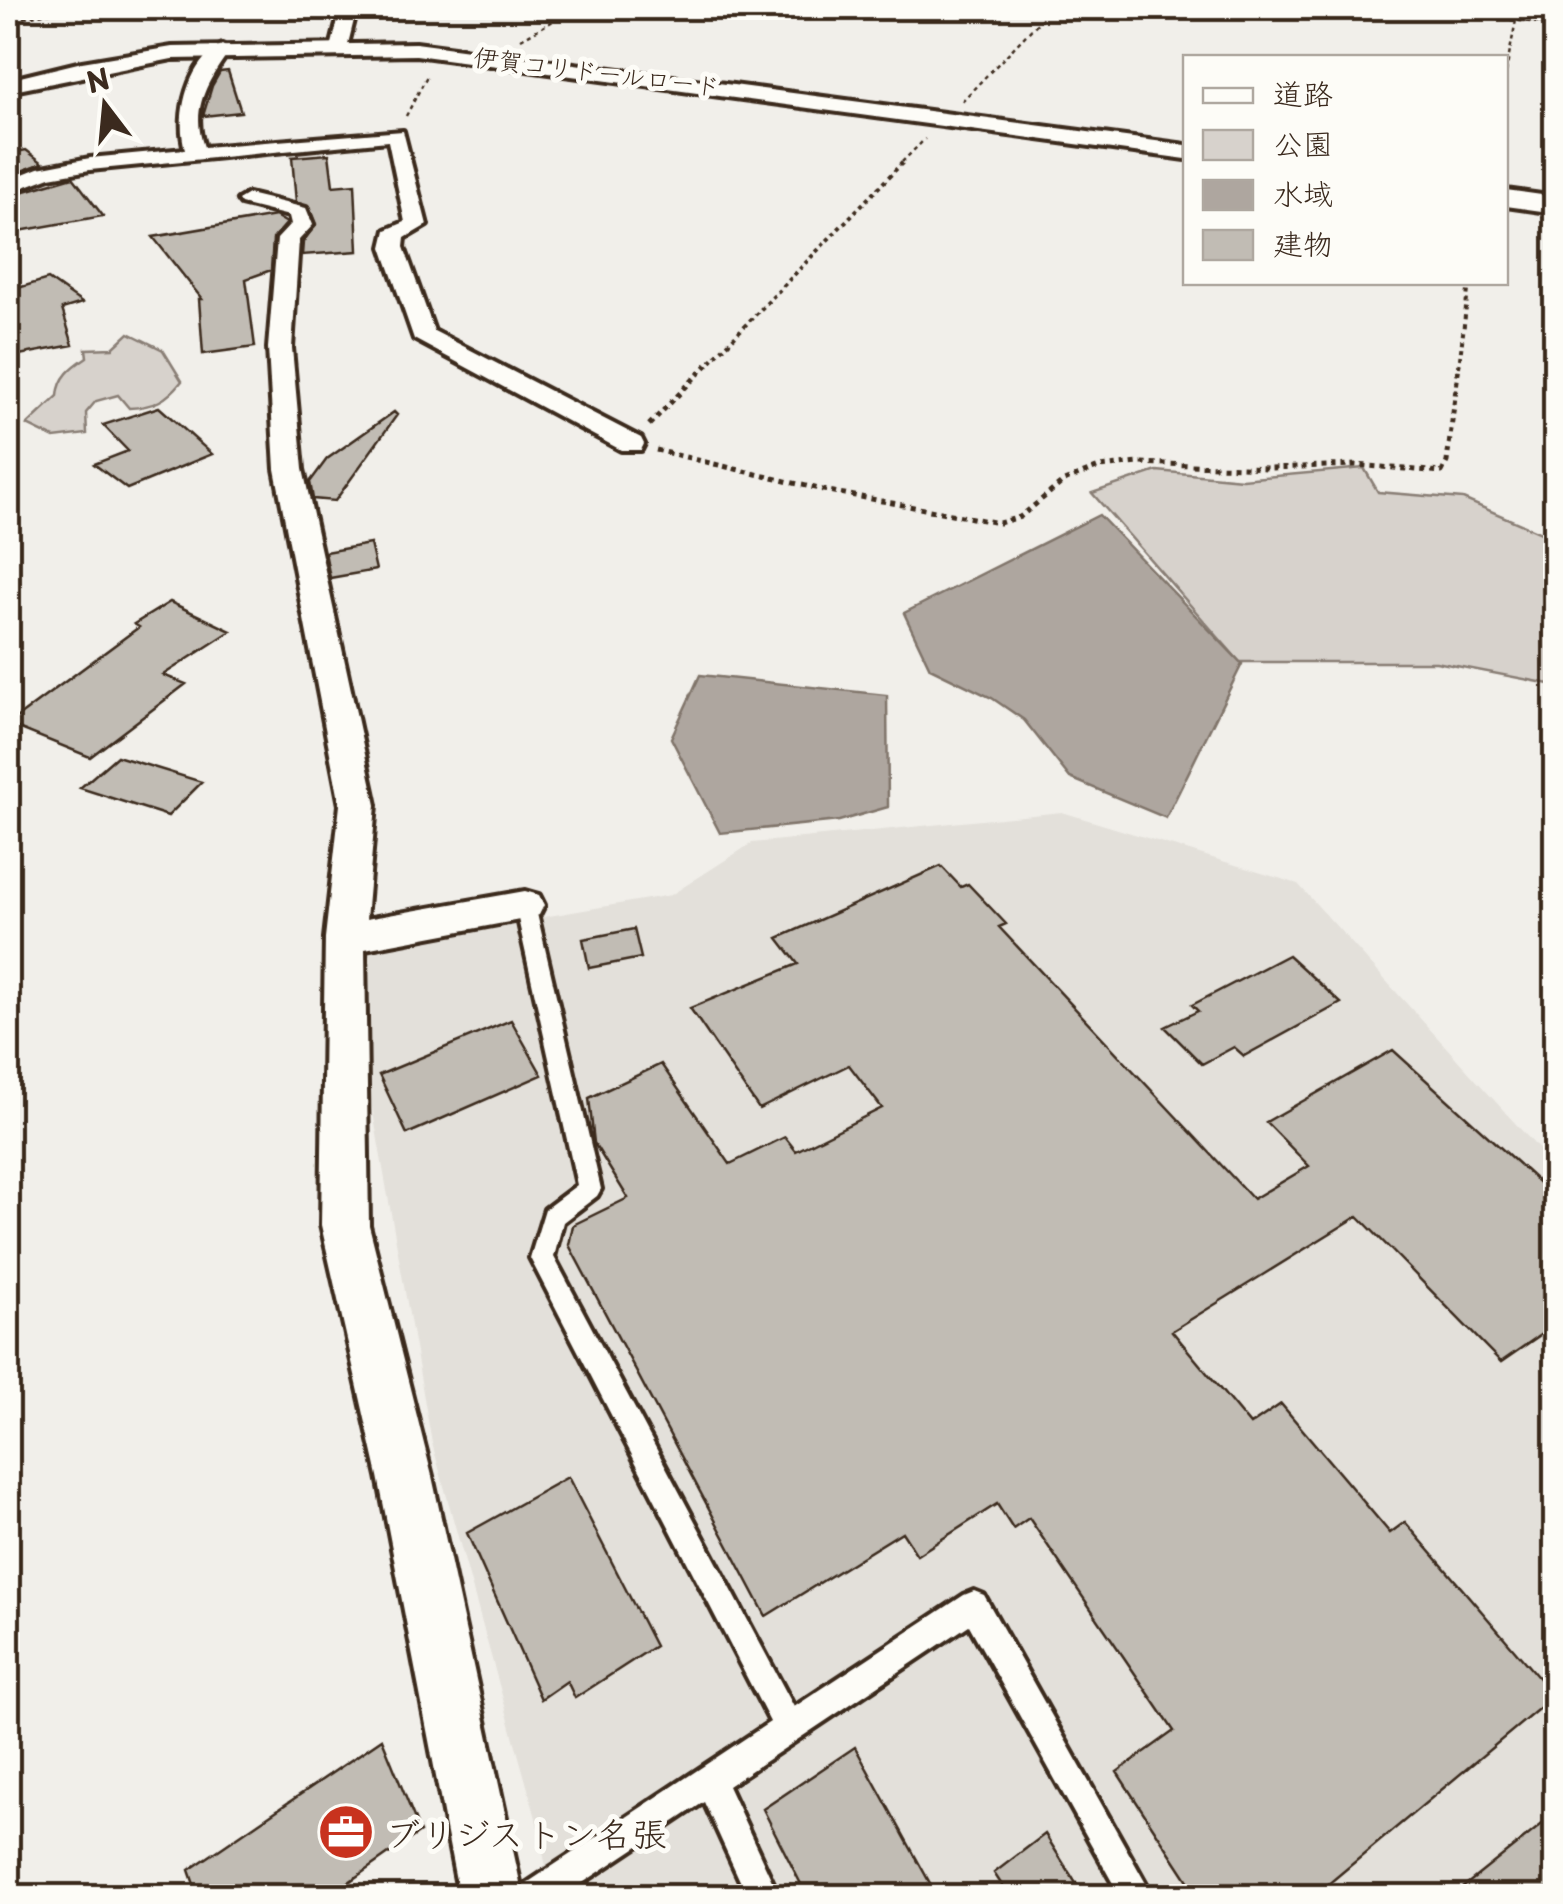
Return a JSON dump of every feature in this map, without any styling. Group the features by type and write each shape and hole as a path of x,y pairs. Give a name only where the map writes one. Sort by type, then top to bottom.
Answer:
{"street":[{"path":"339,48 349,8"},
{"path":"197,155 188,134 186,112 194,91 222,50"},
{"name":"伊賀コリドールロード","path":"8,86 126,60 222,50 440,51 1183,152"},
{"path":"8,187 45,172 90,164 396,135 416,225 394,235 394,246 423,334 631,444"},
{"path":"1508,198 1556,204"},
{"path":"248,200 299,212 302,225 288,239 280,348 288,469 358,805 345,938 345,1224 405,1476 491,1896"},
{"path":"345,938 525,905"}],"lane":[{"path":"525,905 589,1189 553,1216 542,1258 788,1726"},
{"path":"535,1896 974,1605 1137,1896"},
{"path":"709,1778 764,1896"}],"path":[{"path":"8,20 80,8"},
{"path":"490,56 576,8"},
{"path":"631,444 1052,8"},
{"path":"1407,8 1556,25"},
{"path":"1508,62 1516,20"},
{"path":"396,135 440,51"},
{"path":"631,444 824,490 999,523 1020,517 1064,481 1098,467 1139,462 1269,468 1356,465 1432,474 1442,472 1447,462 1469,285"}],"shaded area":[{"path":"1062,812 1298,884 1555,1167 1555,1896 552,1896 536,1818 432,1443 361,1045 363,948 671,895 752,843"}],"green space":[{"path":"129,333 163,350 182,381 171,393 153,404 129,408 118,395 96,401 86,413 87,434 54,438 27,425 58,396 64,378 87,357 86,349 113,348"},
{"path":"1364,468 1378,492 1463,499 1555,539 1555,685 1436,662 1240,662 1092,493 1157,471 1242,479"}],"water":[{"path":"1099,515 1242,664 1166,818 1070,778 1024,720 992,698 930,668 904,613"},
{"path":"700,675 887,695 888,807 839,821 720,833 671,738"}],"building":[{"path":"228,71 241,112 203,116 212,86 220,72"},
{"path":"26,150 43,163 8,176 8,154"},
{"path":"329,154 333,186 355,184 358,251 302,255 303,242 316,224 309,207 296,202 292,157"},
{"path":"73,177 103,216 8,233 8,196"},
{"path":"275,216 287,223 273,239 271,270 246,279 255,347 203,354 202,299 153,237"},
{"path":"48,279 82,303 62,309 73,345 8,357 8,291"},
{"path":"159,407 212,454 127,489 94,464 128,451 103,425"},
{"path":"394,412 397,415 335,501 313,499 310,482 327,459"},
{"path":"370,544 376,570 330,578 325,552"},
{"path":"170,602 231,631 163,675 186,684 90,757 8,724 139,627 134,624"},
{"path":"117,756 202,782 168,816 80,788"},
{"path":"941,866 961,887 968,884 1006,924 999,927 1253,1199 1309,1166 1266,1122 1393,1050 1556,1198 1556,1324 1501,1362 1358,1216 1172,1331 1250,1425 1281,1404 1390,1533 1405,1522 1554,1696 1314,1896 1198,1896 1117,1772 1174,1731 1029,1518 1013,1529 997,1504 917,1555 902,1532 766,1616 569,1245 573,1225 628,1198 594,1143 589,1098 661,1064 730,1164 785,1137 796,1151 882,1108 849,1065 759,1109 690,1008 798,964 778,938"},
{"path":"634,929 641,958 589,968 583,939"},
{"path":"1288,955 1341,1003 1244,1056 1234,1047 1202,1064 1165,1027 1198,1011 1192,1005"},
{"path":"511,1020 542,1075 407,1134 379,1075"},
{"path":"568,1477 655,1646 575,1698 567,1681 541,1699 467,1533"},
{"path":"382,1739 420,1832 329,1896 198,1896 189,1870"},
{"path":"855,1747 937,1896 807,1896 763,1809"},
{"path":"1556,1813 1556,1896 1452,1896"},
{"path":"1045,1834 1084,1896 1009,1896 994,1873"}],"waterway":[{"path":"8,12 34,8"},
{"path":"1460,8 1556,19"}],"place":[{"name":"ブリジストン名張","path":"346,1832"}]}
